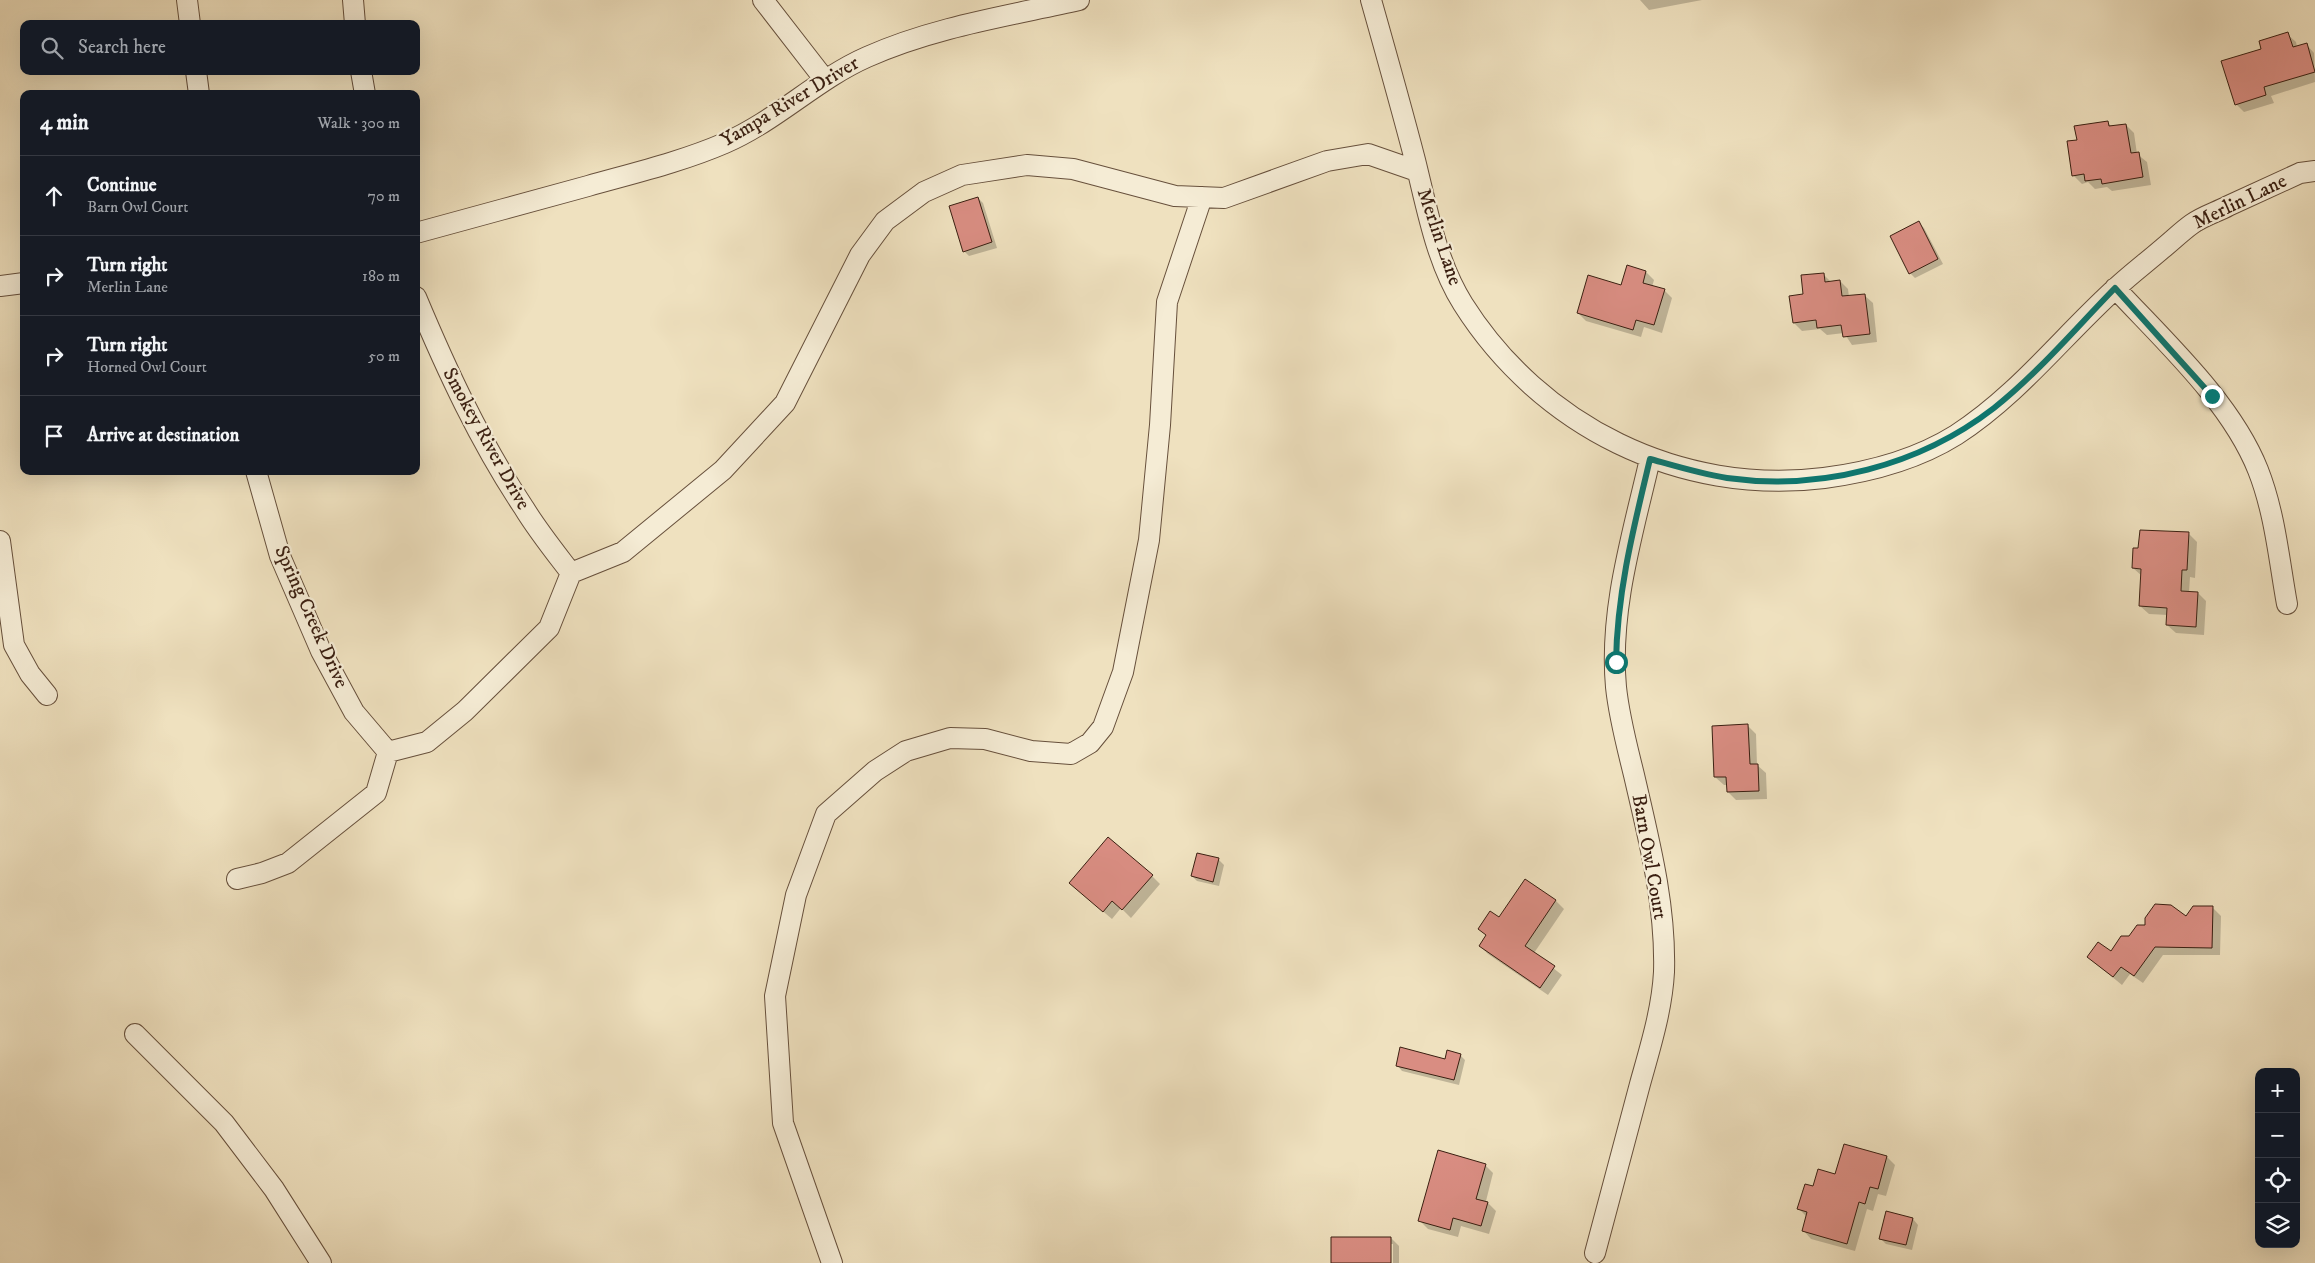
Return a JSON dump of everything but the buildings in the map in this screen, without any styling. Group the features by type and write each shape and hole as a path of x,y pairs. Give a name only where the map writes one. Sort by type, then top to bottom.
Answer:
{"street":[{"path":"187,0 190,20"},
{"path":"353,0 355,20"},
{"path":"763,0 825,80"},
{"name":"Yampa River Driver","path":"420,232 694,155 727,142 770,118 825,80 866,57 936,32 1079,0"},
{"name":"Merlin Lane","path":"1371,0 1432,228 1446,267 1462,302 1496,348 1510,365 1552,404 1574,420 1650,459 1727,478 1773,481 1845,475 1896,463 1955,435 1994,408 2018,387 2115,288 2194,222 2300,173 2315,171"},
{"path":"197,75 198,90"},
{"path":"362,75 364,90"},
{"path":"236,879 262,873 288,863 376,793 388,752 428,742 465,711 549,628 571,573 624,552 729,464 785,403 860,255 885,221 924,192 962,175 1027,165 1073,169 1175,196 1224,198 1327,161 1368,154 1418,171"},
{"path":"832,1263 783,1123 775,996 796,895 826,814 875,771 906,751 950,738 959,738 985,739 1031,751 1071,754 1090,744 1103,728 1123,672 1149,540 1160,425 1167,302 1202,197"},
{"path":"0,286 20,284"},
{"path":"2115,288 2212,396 2241,436 2258,470 2267,499 2287,604"},
{"name":"Smokey River Drive","path":"420,307 445,368 475,426 524,509 571,573"},
{"name":"Barn Owl Court","path":"1595,1253 1655,1028 1664,974 1664,938 1658,889 1616,687 1616,628 1625,566 1650,459"},
{"name":"Spring Creek Drive","path":"257,475 280,556 321,651 354,712 388,752"},
{"path":"0,541 14,644 30,674 46,695"},
{"path":"135,1034 224,1123 274,1188 321,1263"}],"route":[{"path":"1616,662 1616,628 1625,566 1650,459 1691,471 1727,478 1773,481 1845,475 1896,463 1934,447 1994,408 2018,387 2115,288 2172,349 2212,396"}]}
